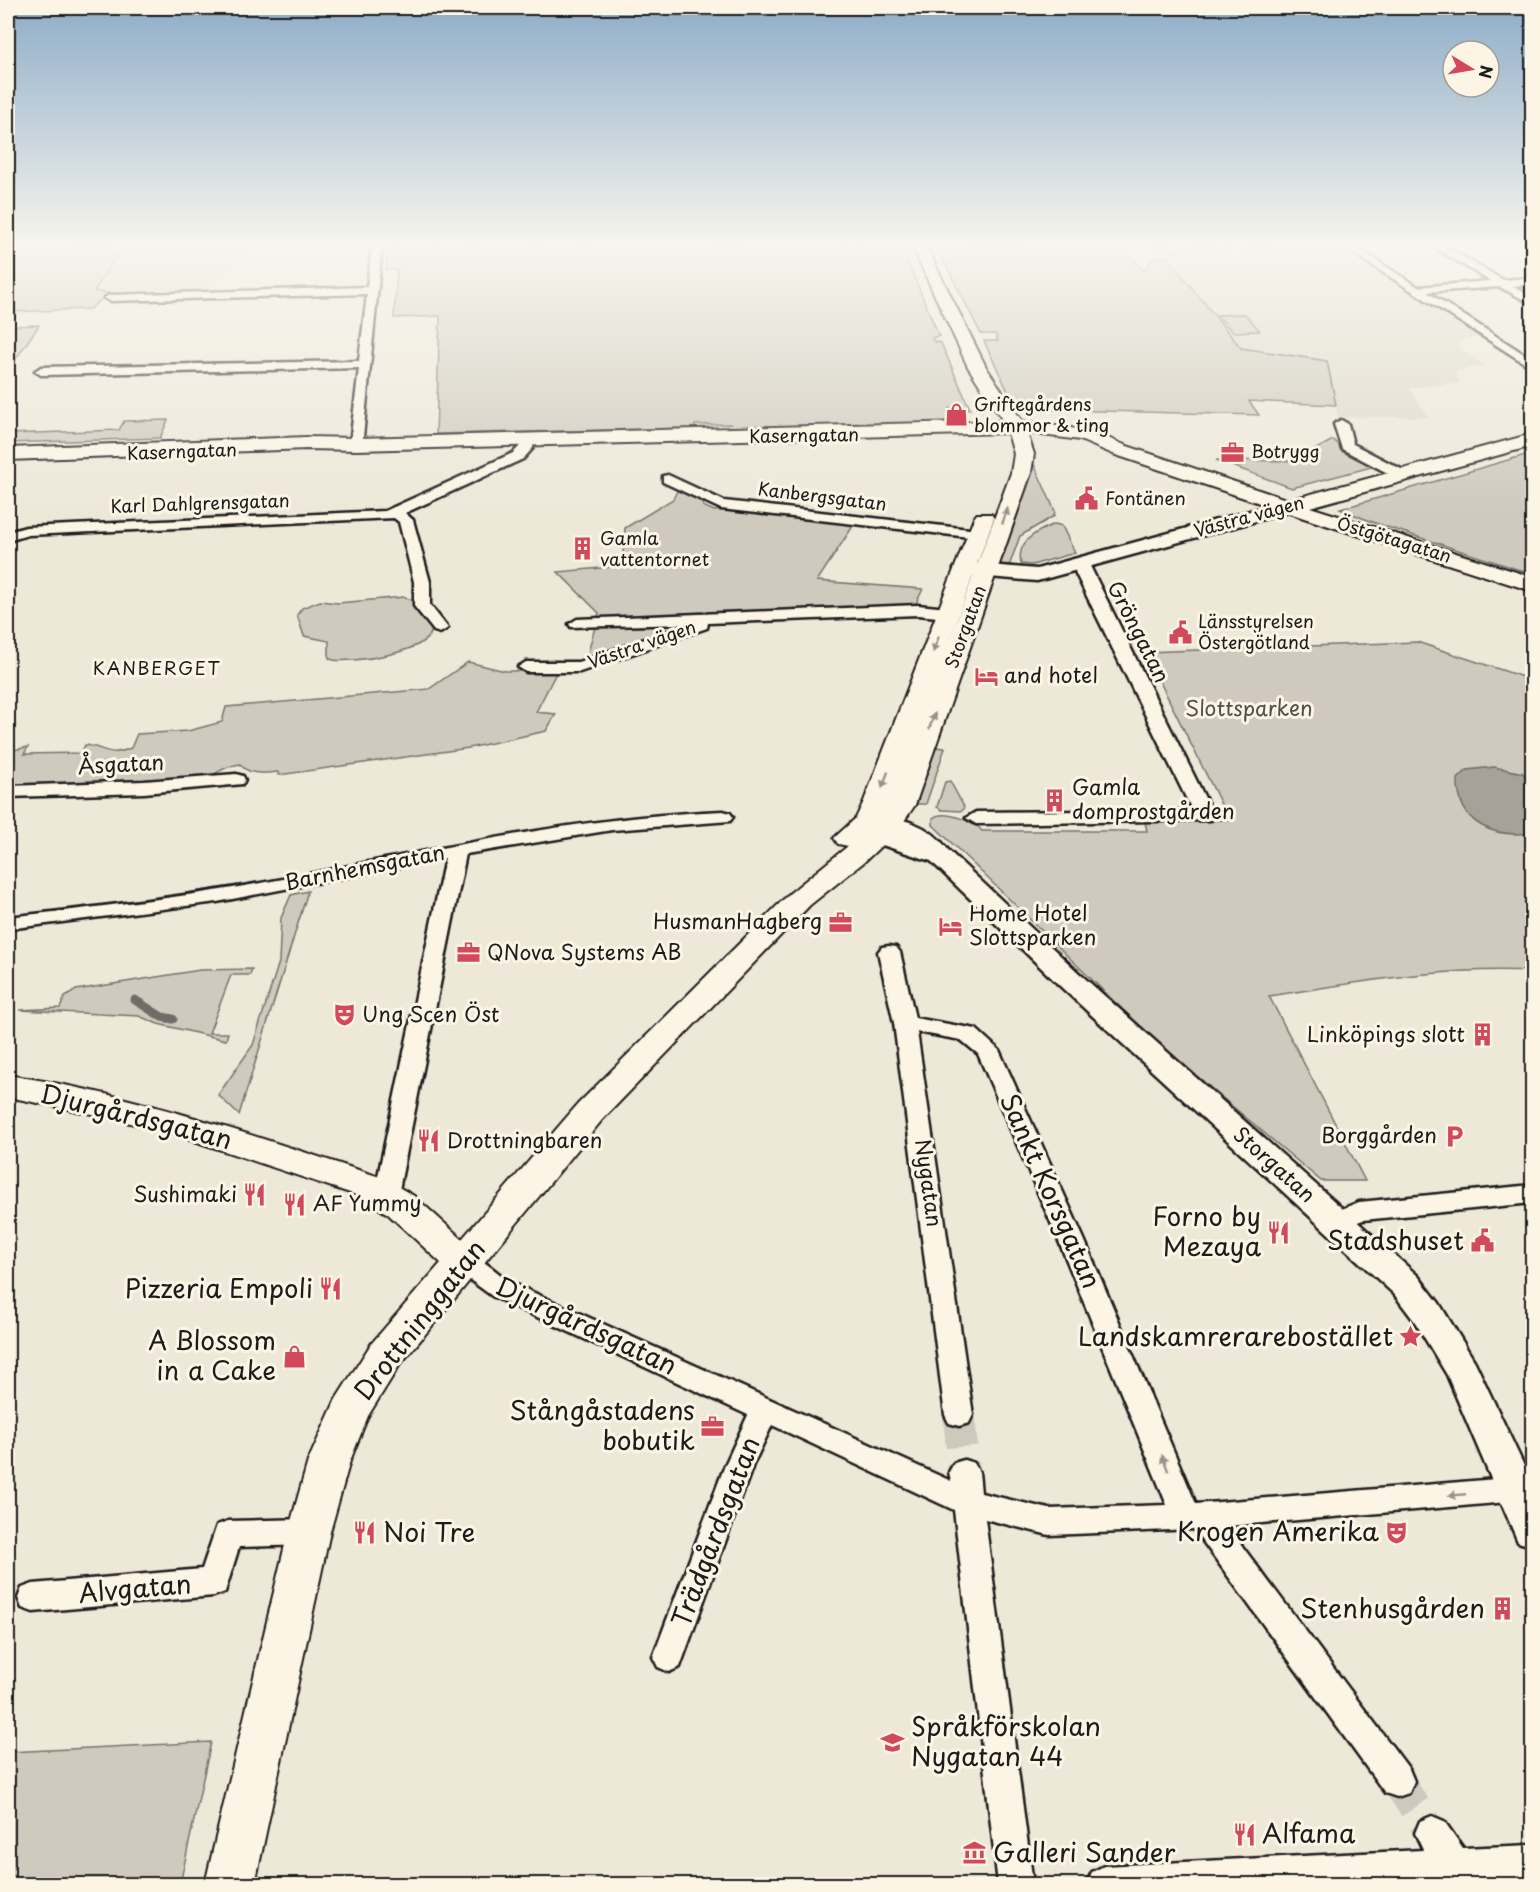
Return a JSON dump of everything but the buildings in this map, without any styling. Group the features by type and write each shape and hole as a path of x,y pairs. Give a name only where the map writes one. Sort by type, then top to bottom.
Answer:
{"main road":[{"path":"961,334 1007,432"},
{"name":"Kaserngatan","path":"8,456 357,444 1007,432"},
{"name":"Kaserngatan","path":"590,439 1007,432"},
{"name":"Östgötagatan","path":"1007,432 1047,433 1095,439 1120,450 1533,584"},
{"name":"Östgötagatan","path":"1007,432 1120,450"},
{"name":"Storgatan","path":"877,827 947,613 975,570 978,534 1005,464 1004,446 1007,432"},
{"name":"Storgatan","path":"877,827 902,805 975,570 1023,464 1007,432"},
{"name":"Västra vägen","path":"1290,506 1533,440"},
{"name":"Drottninggatan","path":"230,1884 309,1532 329,1461 350,1410 385,1355 590,1112 800,899 877,827"},
{"name":"Djurgårdsgatan","path":"8,1086 107,1106 182,1125 322,1170 386,1195 425,1225 464,1262"}],"street":[{"path":"357,444 369,334"},
{"path":"1486,334 1533,364"},
{"path":"41,371 366,364"},
{"path":"1341,424 1347,446 1402,475"},
{"name":"Karl Dahlgrensgatan","path":"8,537 26,531 377,516 395,512 518,456 526,448 527,440"},
{"name":"Kanbergsgatan","path":"668,479 721,505 978,534"},
{"name":"Västra vägen","path":"975,570 1038,574 1082,564 1290,506"},
{"path":"395,512 406,520 422,582 422,606 440,628"},
{"name":"Gröngatan","path":"976,818 1204,816 1084,574 1082,564"},
{"name":"Västra vägen","path":"577,624 918,610 947,613"},
{"name":"Västra vägen","path":"526,668 580,667 721,618"},
{"name":"Åsgatan","path":"8,792 144,787 236,780"},
{"name":"Barnhemsgatan","path":"8,923 77,916 284,885 555,830 620,822 723,817"},
{"name":"Storgatan","path":"877,827 940,855 1070,980 1406,1285 1433,1320 1457,1361 1524,1489 1533,1530"},
{"path":"386,1195 457,849"},
{"name":"Nygatan","path":"889,952 904,1023 958,1415"},
{"name":"Sankt Korsgatan","path":"904,1023 968,1034 988,1050 1194,1516 1397,1782"},
{"path":"1336,1221 1359,1211 1533,1194"},
{"name":"Djurgårdsgatan","path":"464,1262 501,1289 765,1409 966,1487 1049,1522 1194,1516 1524,1489"},
{"name":"Trädgårdsgatan","path":"669,1657 739,1465 765,1409"},
{"path":"966,1487 1015,1884"},
{"name":"Alvgatan","path":"33,1598 214,1582 228,1534 309,1532"},
{"path":"1432,1833 1455,1866"},
{"path":"1104,1884 1533,1862"}],"shaded area":[{"path":"1230,334 1481,334 1485,337 1459,340 1460,349 1486,366 1455,371 1460,383 1409,388 1428,417 1338,417 1327,361 1241,348"},
{"path":"1494,767 1523,773 1532,786 1532,833 1504,833 1491,830 1480,825 1464,807 1459,794 1458,779 1467,770"}],"green space":[{"path":"8,334 33,334 9,369 12,377 8,384"},
{"path":"439,334 938,334 939,336 932,338 933,341 941,343 970,409 949,408 949,422 731,427 730,424 695,425 695,428 436,434"},
{"path":"995,334 1230,334 1241,348 1327,361 1336,405 1249,401 1259,415 1023,409 1014,404 984,341 998,341"},
{"path":"168,420 160,438 8,443 8,434 119,430 124,421"},
{"path":"1333,440 1350,454 1375,466 1292,488 1216,460 1294,461"},
{"path":"1532,453 1532,574 1375,523 1340,509"},
{"path":"1032,460 1055,511 1054,516 1020,536 1008,569 998,566"},
{"path":"679,487 703,500 703,506 714,511 736,509 855,523 817,581 923,589 914,607 716,616 585,663 599,613 558,572 622,566 625,528 673,499"},
{"path":"1055,524 1062,526 1075,553 1032,565 1021,564 1022,549 1029,538"},
{"path":"404,597 414,601 432,630 427,638 417,645 372,658 343,661 329,658 329,641 304,636 297,615 302,608 320,601 338,603"},
{"name":"Slottsparken","path":"1417,642 1532,680 1532,971 1433,973 1269,996 1365,1181 1321,1181 1155,1041 933,825 933,818 944,815 958,817 972,823 982,831 1147,831 1145,822 1229,820 1145,652"},
{"path":"468,662 505,671 557,671 536,712 556,714 546,731 469,748 279,775 278,772 252,772 240,764 229,766 205,778 142,784 8,787 8,765 15,759 8,758 8,751 28,747 24,754 81,753 85,745 112,752 123,751 131,748 137,734 188,731 222,722 226,707 429,689"},
{"path":"934,747 945,748 926,804 913,804"},
{"path":"950,781 964,807 962,811 942,810 937,807 945,782"},
{"path":"308,891 239,1115 218,1095 253,1045 279,962 281,918 291,895"},
{"path":"252,969 250,975 231,975 209,1033 228,1033 226,1040 158,1024 139,1016 20,1010 60,1008 65,997 76,990 200,970"},
{"path":"211,1742 180,1884 8,1884 8,1752"}],"waterway":[{"path":"135,1000 162,1017 173,1019"}],"tunnel":[{"path":"959,1415 964,1472"},
{"path":"1397,1781 1432,1833"}],"place":[{"name":"Griftegårdens blommor & ting","path":"956,415"},
{"name":"Botrygg","path":"1233,452"},
{"name":"Fontänen","path":"1087,499"},
{"name":"Gamla vattentornet","path":"582,549"},
{"name":"Länsstyrelsen Östergötland","path":"1180,632"},
{"name":"and hotel","path":"986,676"},
{"name":"Gamla domprostgården","path":"1054,800"},
{"name":"HusmanHagberg","path":"840,922"},
{"name":"Home Hotel Slottsparken","path":"951,926"},
{"name":"QNova Systems AB","path":"469,953"},
{"name":"Ung Scen Öst","path":"344,1015"},
{"name":"Linköpings slott","path":"1483,1035"},
{"name":"Borggården","path":"1455,1136"},
{"name":"Drottningbaren","path":"429,1141"},
{"name":"Sushimaki","path":"255,1195"},
{"name":"AF Yummy","path":"295,1204"},
{"name":"Forno by Mezaya","path":"1279,1232"},
{"name":"Stadshuset","path":"1482,1241"},
{"name":"Pizzeria Empoli","path":"331,1289"},
{"name":"Landskamrerarebostället","path":"1411,1337"},
{"name":"A Blossom in a Cake","path":"294,1356"},
{"name":"Stångåstadens bobutik","path":"713,1426"},
{"name":"Krogen Amerika","path":"1397,1532"},
{"name":"Noi Tre","path":"365,1533"},
{"name":"Stenhusgården","path":"1503,1609"},
{"name":"Språkförskolan Nygatan 44","path":"893,1742"},
{"name":"Alfama","path":"1244,1834"},
{"name":"Galleri Sander","path":"975,1853"}],"district":[{"name":"KANBERGET","path":"157,669"}]}
